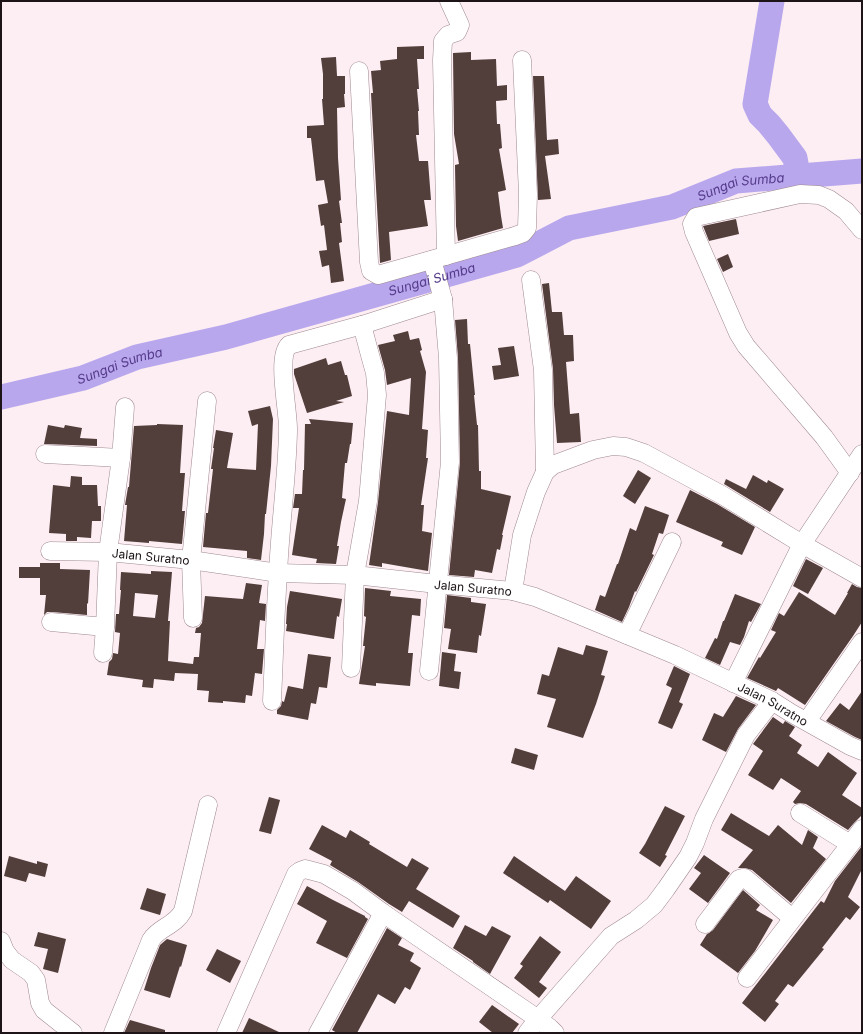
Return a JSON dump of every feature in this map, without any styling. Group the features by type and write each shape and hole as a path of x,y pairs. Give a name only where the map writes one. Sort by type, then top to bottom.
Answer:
{"street":[{"path":"429,671 450,462 448,358 438,260 443,41 448,35 457,32 460,25 449,1"},
{"path":"359,71 369,262 371,271 378,275 438,260 523,233 527,228 528,194 522,60"},
{"path":"850,473 824,437 746,346 735,326 694,232 692,224 696,217 800,194 819,195 829,199 846,211 862,230"},
{"path":"531,280 543,370 545,472"},
{"path":"272,701 278,573 288,430 283,365 286,347 362,325 442,294"},
{"path":"351,668 355,575 368,501 377,395 375,372 362,325"},
{"path":"193,618 191,560 207,401"},
{"path":"103,653 108,552 125,407"},
{"path":"513,590 522,536 536,492 545,472 553,464 593,450 613,446 626,447 644,453 722,495 802,544 862,578"},
{"path":"45,454 120,458"},
{"path":"733,683 802,544 862,454"},
{"path":"627,635 672,542"},
{"name":"Jalan Suratno","path":"50,551 108,552 191,560 278,573 355,575 437,584 513,590 549,603 675,655 772,701 850,746 862,751"},
{"path":"51,622 105,627"},
{"path":"807,721 862,642"},
{"path":"532,1026 611,936 654,906 693,848 704,819 746,735 772,701"},
{"path":"113,1033 150,940 155,934 178,919 183,911 208,805"},
{"path":"800,813 850,844"},
{"path":"747,978 862,829"},
{"path":"226,1033 296,874 305,869 324,874 353,891 532,1026 550,1028 555,1033"},
{"path":"705,924 742,878 745,878 792,918"},
{"path":"318,1033 383,913"},
{"path":"1,941 12,960 31,973 36,980 40,1003 44,1010 73,1033"}],"building":[{"path":"424,46 424,59 417,59 419,89 417,89 419,135 416,135 419,161 428,161 431,200 424,200 428,226 389,232 391,260 380,263 371,71 381,70 380,61 397,59 397,47"},
{"path":"471,52 471,60 496,59 497,86 507,85 507,100 496,101 497,124 500,124 502,148 499,149 506,190 498,192 503,228 458,241 456,226 455,165 459,164 454,134 453,53"},
{"path":"336,57 337,76 345,76 345,107 337,108 341,200 339,201 342,223 340,223 342,242 339,243 344,281 331,283 329,265 322,267 319,251 327,250 324,225 321,226 318,205 328,203 324,180 316,181 311,138 307,138 307,126 324,125 322,99 323,74 321,58"},
{"path":"533,76 544,76 547,140 558,139 559,154 545,156 551,199 538,200"},
{"path":"736,219 739,234 709,241 703,226"},
{"path":"728,254 733,267 723,272 717,259"},
{"path":"549,283 552,312 562,312 564,335 573,335 574,361 566,362 570,414 579,413 581,442 557,443 553,369 542,284"},
{"path":"467,319 468,344 470,344 478,425 481,489 511,496 500,550 497,549 492,573 475,570 474,577 449,575 460,462 458,358 455,320"},
{"path":"408,331 410,340 419,338 422,350 420,351 426,372 422,429 428,430 426,458 428,458 421,505 424,505 422,531 432,533 428,571 382,563 382,567 369,565 378,502 387,411 409,415 411,378 387,385 385,370 378,345 395,341 393,335"},
{"path":"514,346 519,376 494,380 492,366 501,365 498,348"},
{"path":"326,358 328,365 341,361 345,375 347,375 352,396 336,401 344,402 307,413 294,374 294,369"},
{"path":"270,406 273,419 271,466 261,560 247,558 247,551 203,547 206,513 208,513 213,469 211,469 216,430 233,433 227,468 256,470 258,424 252,426 248,411"},
{"path":"309,419 353,423 351,444 347,463 345,463 342,498 346,499 337,546 339,546 336,564 316,563 317,559 292,555 299,508 293,508 295,494 302,494 305,424 311,424"},
{"path":"157,424 183,425 180,473 185,473 182,511 185,511 182,544 149,541 149,543 124,541 127,505 125,505 129,487 134,426"},
{"path":"48,425 64,428 65,425 82,428 80,438 97,439 97,446 44,444"},
{"path":"638,470 651,478 635,504 623,496"},
{"path":"753,475 767,483 768,480 784,489 770,512 724,484 726,479 746,489"},
{"path":"71,476 82,477 82,485 97,485 98,506 101,506 101,521 92,521 91,538 77,537 77,541 66,541 66,534 49,533 53,485 70,487"},
{"path":"690,490 755,527 742,555 721,546 723,542 676,522"},
{"path":"645,506 669,515 663,534 659,533 652,554 654,555 636,592 635,591 622,622 595,610 600,595 605,597 630,528 636,531"},
{"path":"806,559 823,568 808,594 793,586"},
{"path":"40,563 60,563 60,569 90,570 87,615 47,612 44,615 46,595 40,595 40,578 19,578 19,567 40,567"},
{"path":"151,571 172,572 168,621 170,621 168,661 193,664 194,657 199,657 201,633 195,633 196,628 202,623 205,596 243,599 246,583 262,585 259,603 266,604 265,621 260,620 257,649 264,649 262,674 255,673 252,696 246,695 245,703 223,701 223,703 208,702 209,691 197,690 198,674 175,673 174,681 154,679 153,688 142,687 143,680 107,675 109,662 112,659 113,653 118,654 120,633 115,632 116,614 119,614 121,572 151,574","holes":["135,593 158,595 155,618 133,616"]},
{"path":"852,584 862,588 862,622 805,705 778,688 776,691 747,678 776,632 771,630 779,613 784,616 799,592 835,615"},
{"path":"365,588 391,591 390,596 421,599 420,616 412,615 408,653 413,653 410,686 376,683 376,686 359,684 365,646 363,646 366,617 364,616"},
{"path":"290,591 342,599 339,617 337,616 334,639 286,631 287,607"},
{"path":"735,594 761,604 751,622 749,621 740,645 730,642 720,665 705,658 715,638 717,639"},
{"path":"447,595 471,598 471,602 486,604 481,636 479,635 477,653 448,649 451,629 444,628"},
{"path":"586,645 608,651 601,675 605,676 583,738 547,727 556,699 537,694 542,674 549,676 558,647 583,655"},
{"path":"442,652 456,654 454,671 461,672 459,689 439,686"},
{"path":"308,654 331,657 327,688 319,687 316,704 311,703 308,720 277,714 277,710 281,706 282,701 284,702 288,686 303,689"},
{"path":"674,666 690,674 679,702 683,704 672,729 658,723 672,688 666,685"},
{"path":"862,691 862,740 826,721 840,703 849,710"},
{"path":"736,696 756,705 738,729 726,752 702,740 714,713 723,717"},
{"path":"773,717 783,724 785,721 795,727 789,736 802,745 797,753 818,767 828,752 857,773 842,795 862,808 862,815 848,830 806,804 795,804 793,802 801,791 781,778 773,790 748,775 763,751 753,744"},
{"path":"515,748 538,755 534,770 511,763"},
{"path":"269,797 280,800 271,834 259,831"},
{"path":"665,806 685,816 665,855 667,856 660,867 639,853"},
{"path":"731,813 769,836 778,825 802,845 808,830 818,837 813,848 826,859 791,903 752,870 738,868 753,850 721,830"},
{"path":"322,825 346,838 350,830 370,842 369,844 407,867 412,858 429,868 416,889 460,916 453,928 409,901 402,912 330,865 332,861 309,849"},
{"path":"862,846 862,869 848,897 860,907 850,920 846,917 822,948 824,949 793,987 788,984 775,1001 779,1004 765,1022 742,1003 821,901 824,903 835,881"},
{"path":"704,855 730,873 708,903 689,889 701,873 694,868"},
{"path":"9,856 37,864 37,861 48,864 45,877 29,873 26,882 4,876"},
{"path":"514,856 565,891 576,876 611,901 591,929 550,900 548,903 503,873"},
{"path":"307,886 365,916 368,919 347,958 316,943 327,921 297,904"},
{"path":"147,888 166,894 160,915 140,909"},
{"path":"743,890 760,905 756,910 773,920 755,951 738,973 700,945 707,934 713,930"},
{"path":"465,925 486,936 492,926 511,936 490,974 453,948"},
{"path":"387,928 402,938 398,945 414,953 410,961 421,968 410,990 405,987 395,1004 378,994 357,1033 337,1033 332,1030"},
{"path":"38,932 66,939 58,973 43,969 48,949 34,946"},
{"path":"540,936 561,952 539,982 547,988 539,998 514,978 523,966 520,964"},
{"path":"167,939 187,945 170,998 144,990 160,945"},
{"path":"217,949 241,961 230,983 206,970"},
{"path":"492,1005 519,1024 512,1033 493,1033 479,1022"},
{"path":"249,1018 281,1033 242,1033"},
{"path":"130,1020 165,1030 165,1033 124,1033"}],"waterway":[{"path":"772,1 755,104 760,115 778,135 795,158 797,169 796,176"},
{"name":"Sungai Sumba","path":"1,397 83,378 137,357 226,337 517,255 569,228 672,207 736,181 862,171"}]}
